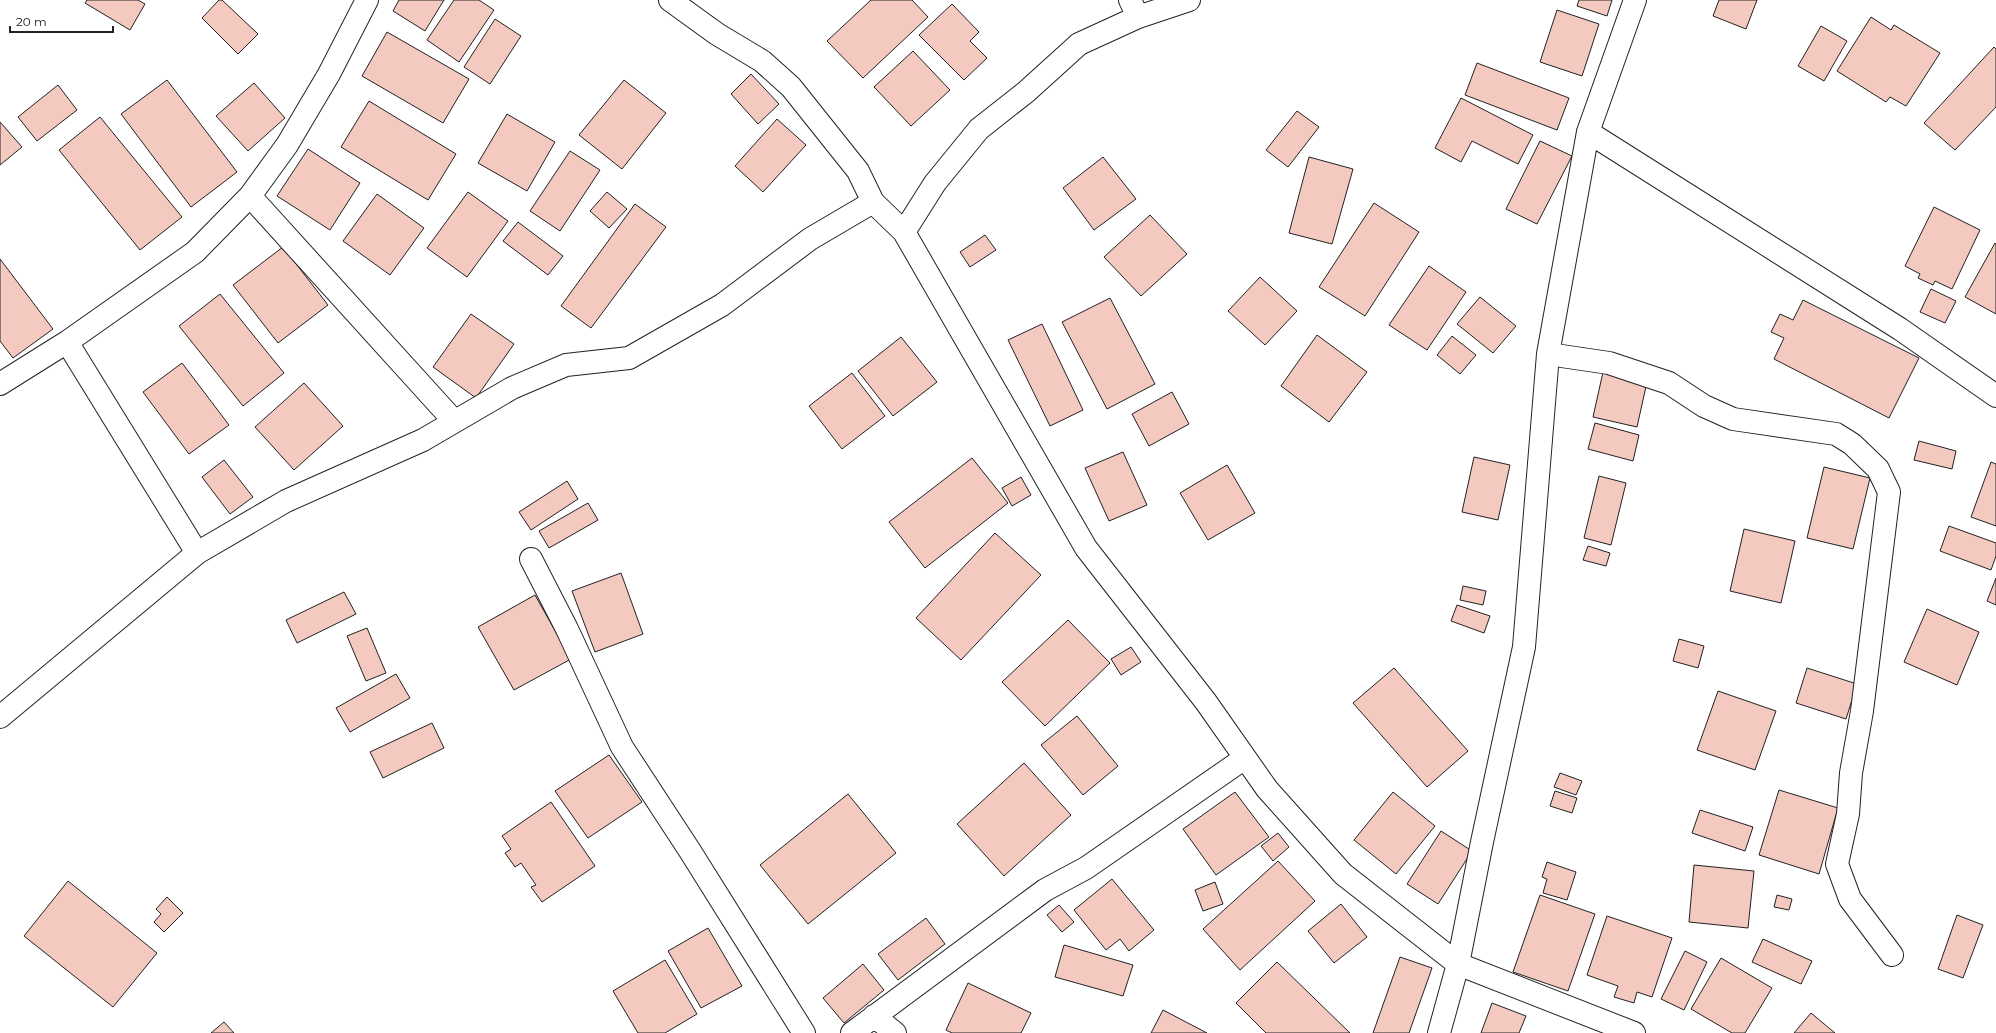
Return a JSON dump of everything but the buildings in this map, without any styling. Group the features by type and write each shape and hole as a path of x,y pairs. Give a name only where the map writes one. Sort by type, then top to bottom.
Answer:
{"street":[{"path":"0,384 68,342 195,252 250,196 287,145 329,74 367,0"},
{"path":"670,0 717,34 762,61 791,87 858,171 873,202 904,232 1086,548 1206,702 1267,789 1343,874 1458,964 1634,1033"},
{"path":"904,232 935,183 979,129 1026,92 1079,44 1134,8 1190,0"},
{"path":"1439,1033 1458,964 1482,842 1524,647 1548,354 1588,132 1635,0"},
{"path":"1588,132 1894,325 1996,396"},
{"path":"250,196 454,421"},
{"path":"0,717 197,553 286,501 424,440 512,388 566,365 629,358 722,305 810,239 873,202"},
{"path":"68,342 197,553"},
{"path":"1548,354 1609,363 1669,383 1704,406 1733,419 1836,434 1852,444 1878,469 1889,492 1862,712 1851,773 1848,814 1837,864 1850,899 1892,956"},
{"path":"531,559 567,629 622,747 690,851 804,1033"},
{"path":"852,1033 1045,890 1086,868 1245,758"},
{"path":"874,1016 895,1033"}]}
